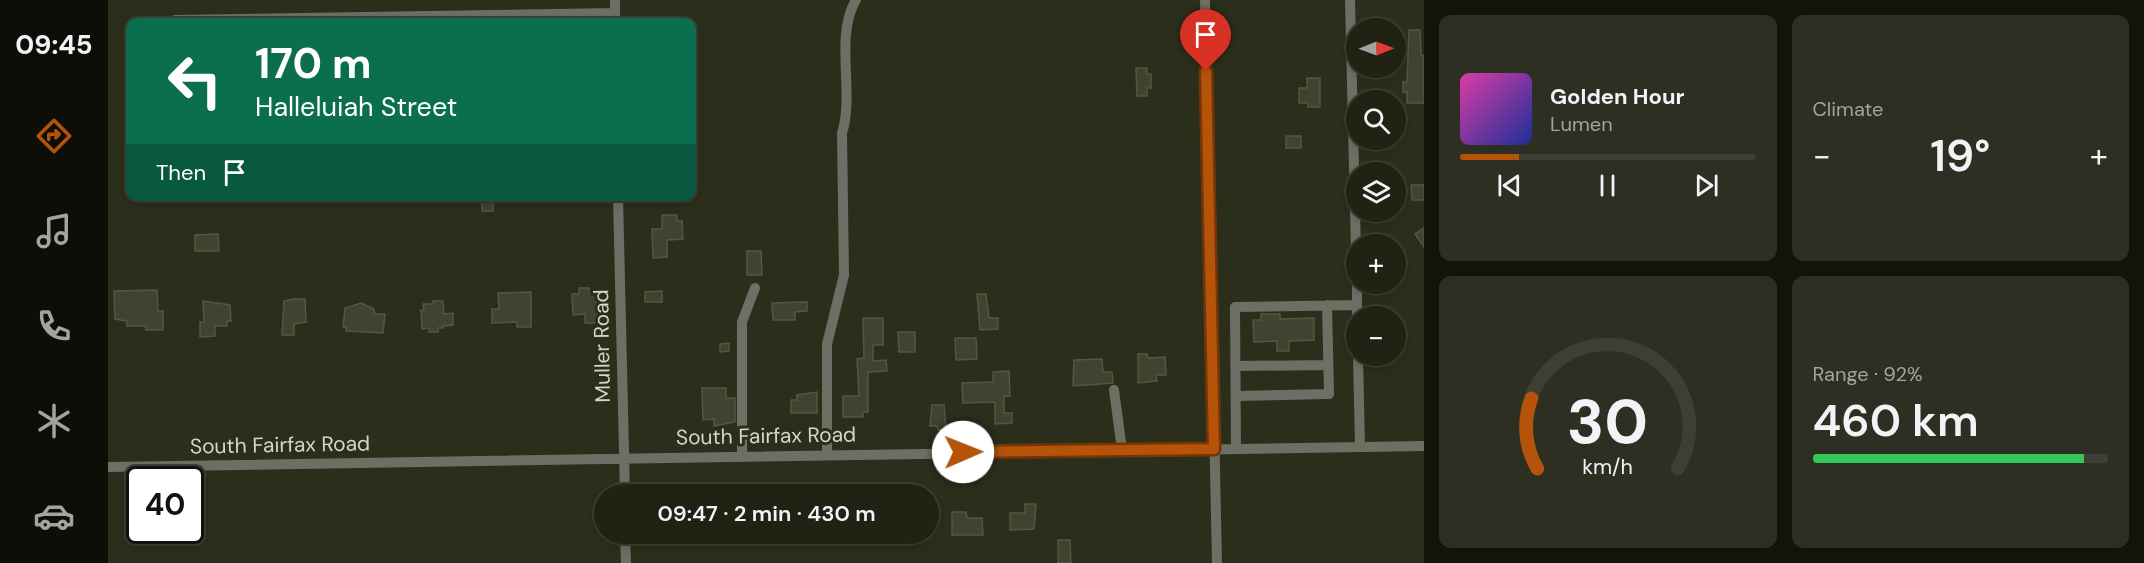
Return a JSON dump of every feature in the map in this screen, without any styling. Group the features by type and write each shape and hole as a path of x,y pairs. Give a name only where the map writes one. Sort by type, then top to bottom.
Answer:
{"street":[{"path":"615,0 615,18"},
{"path":"827,454 827,345 844,275 843,133 848,116 846,44 852,7 856,0"},
{"path":"1204,0 1217,563"},
{"path":"1350,0 1356,234"},
{"name":"Muller Road","path":"618,201 625,484"},
{"path":"742,456 742,322 755,288"},
{"path":"1237,396 1329,394 1327,305"},
{"path":"1236,449 1235,307 1327,305 1346,309"},
{"path":"1236,366 1328,364"},
{"path":"1358,366 1360,447"},
{"path":"1114,390 1122,450"},
{"name":"South Fairfax Road","path":"108,467 1424,446"},
{"path":"626,544 626,563"}],"building":[{"path":"1409,30 1420,30 1421,55 1424,56 1424,103 1407,103 1407,92 1403,90 1403,82 1407,82"},
{"path":"1136,68 1147,68 1147,74 1151,74 1151,88 1147,88 1147,96 1137,96"},
{"path":"1307,78 1320,78 1320,107 1308,107 1308,103 1299,103 1299,88 1307,88"},
{"path":"1286,136 1301,136 1301,148 1286,148"},
{"path":"1411,185 1424,185 1424,200 1412,200"},
{"path":"482,201 493,201 493,211 482,211"},
{"path":"662,215 677,215 677,221 682,221 683,239 667,240 667,257 653,258 652,229 662,229"},
{"path":"1424,228 1424,247 1415,234"},
{"path":"218,234 219,251 195,251 195,235"},
{"path":"747,251 761,251 762,275 747,275"},
{"path":"579,288 589,288 589,293 596,293 597,323 585,323 585,314 573,315 572,294 579,294"},
{"path":"157,290 158,312 163,311 163,330 146,330 146,326 127,326 127,321 115,319 114,291"},
{"path":"662,291 662,302 645,302 645,292"},
{"path":"531,292 531,327 517,327 517,322 492,323 492,309 499,309 498,293"},
{"path":"977,294 986,294 989,318 998,318 998,329 980,330"},
{"path":"305,299 306,322 294,324 294,335 282,335 284,301"},
{"path":"203,301 230,305 231,321 227,321 227,326 215,326 215,336 200,337 200,322 204,322"},
{"path":"433,301 443,301 444,314 453,313 453,325 438,328 438,332 429,332 429,328 422,329 423,304 433,304"},
{"path":"807,302 807,311 795,312 795,320 773,320 772,303"},
{"path":"361,303 374,309 374,314 385,314 383,333 346,331 346,327 343,327 345,308"},
{"path":"1261,314 1280,314 1280,319 1314,318 1314,340 1289,341 1289,351 1277,351 1277,341 1254,342 1253,320 1261,320"},
{"path":"863,318 883,318 883,345 873,345 873,361 886,360 887,371 868,372 868,412 863,412 863,417 843,417 843,396 859,396 857,359 864,358"},
{"path":"898,332 915,332 915,352 899,352"},
{"path":"955,338 976,338 977,359 956,360"},
{"path":"729,343 729,351 720,352 720,344"},
{"path":"1138,354 1147,354 1148,358 1165,357 1166,375 1156,375 1157,381 1138,383"},
{"path":"1102,359 1103,372 1112,372 1113,383 1073,386 1074,360"},
{"path":"1009,371 1010,396 1004,396 1004,413 1012,413 1012,423 995,424 995,402 963,403 962,383 993,382 993,372"},
{"path":"702,388 726,388 726,398 735,398 735,422 714,426 714,419 703,420"},
{"path":"817,392 817,413 791,413 791,400 797,400 797,395"},
{"path":"932,405 944,405 946,430 938,430 937,426 930,426"},
{"path":"1025,504 1036,504 1034,529 1010,530 1010,513 1025,513"},
{"path":"952,512 966,512 967,518 982,518 983,535 952,535"},
{"path":"1058,540 1070,540 1071,563 1058,563"}],"route":[{"path":"963,452 1214,449 1206,71"}]}
